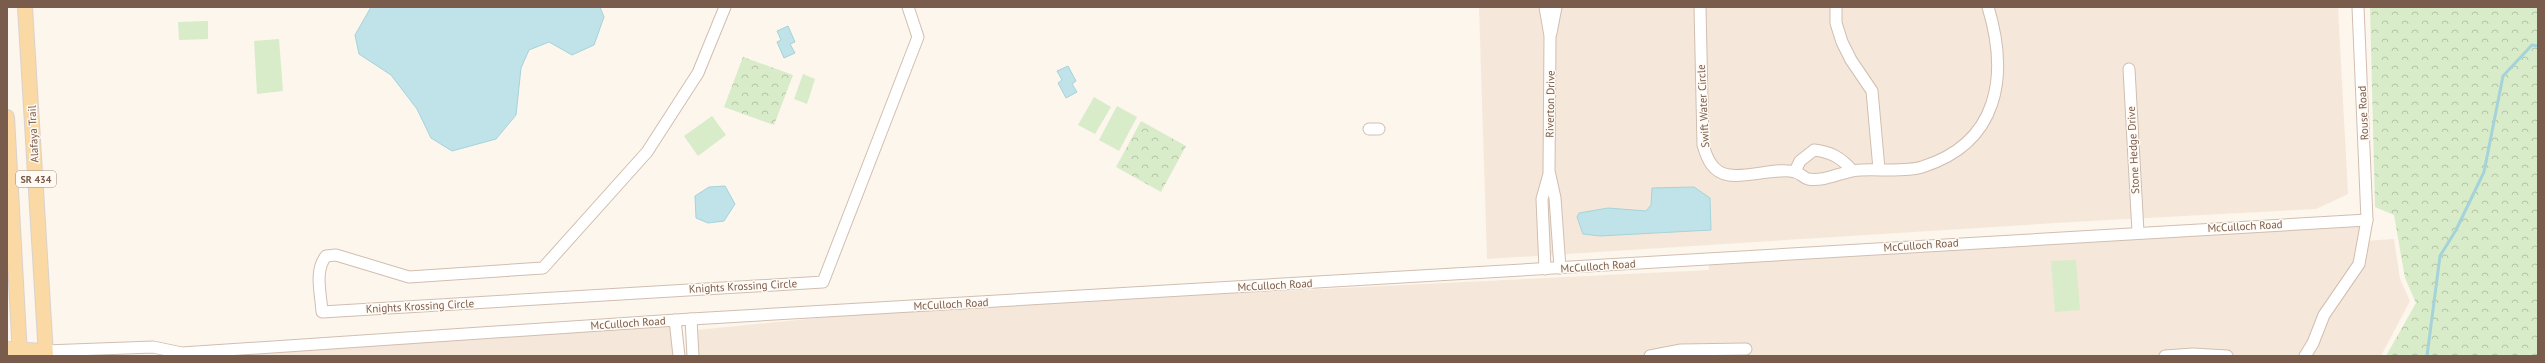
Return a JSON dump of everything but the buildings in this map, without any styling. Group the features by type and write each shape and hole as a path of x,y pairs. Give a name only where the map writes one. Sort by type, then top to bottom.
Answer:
{"main road":[{"name":"Alafaya Trail","path":"24,8 45,354"},
{"name":"SR 434","path":"7,117 16,352"},
{"name":"McCulloch Road","path":"16,352 45,354"}],"street":[{"name":"Knights Krossing Circle","path":"725,7 698,73 647,152 542,268 409,277 336,256 326,256 321,262 319,272 322,312 823,282 918,36 908,7"},
{"name":"Riverton Drive","path":"1545,7 1550,36 1549,172 1555,198 1560,268"},
{"name":"Riverton Drive","path":"1550,36 1556,7"},
{"name":"Swift Water Circle","path":"1700,7 1703,145 1707,160 1715,169 1728,175 1795,172 1808,179 1838,177 1852,170 1921,167 1946,157 1970,139 1984,123 1997,93 1997,47 1988,7"},
{"path":"1836,7 1836,23 1842,42 1851,60 1872,91 1876,108 1879,169"},
{"name":"Rouse Road","path":"2305,356 2324,315 2359,264 2367,220 2358,7"},
{"name":"Stone Hedge Drive","path":"2129,69 2138,232"},
{"path":"1795,172 1800,161 1814,150 1829,152 1842,159 1852,170"},
{"name":"Riverton Drive","path":"1545,269 1542,199 1549,172"},
{"name":"McCulloch Road","path":"45,354 153,347 177,354 691,319 1545,269 2138,232 2367,220"},
{"path":"691,319 693,356"},
{"path":"675,320 679,356"},
{"path":"1650,356 1681,350 1746,349"},
{"path":"2165,356 2193,354 2227,356"}],"shaded area":[{"path":"1479,7 2338,7 2348,194 2316,209 2072,222 1487,259"},
{"path":"2364,225 2364,241 2394,239 2400,279 2410,301 2381,356 698,356 696,330 837,316 1219,294 1709,270 1709,264"},
{"path":"670,326 674,356 218,356"}],"green space":[{"path":"2370,7 2538,7 2538,356 2386,356 2416,303 2405,278 2394,215 2375,207"},
{"path":"208,21 208,39 179,40 178,22"},
{"path":"279,39 283,91 257,94 254,41"},
{"path":"743,57 793,75 774,125 724,107"},
{"path":"803,74 815,79 807,104 794,99"},
{"path":"1094,97 1111,107 1095,134 1078,125"},
{"path":"1117,106 1137,117 1119,151 1099,140"},
{"path":"712,116 726,135 698,156 684,136"},
{"path":"1141,121 1186,146 1161,192 1116,167"},
{"path":"2076,260 2080,310 2055,312 2051,261"}],"water":[{"path":"371,7 600,7 604,17 594,45 572,55 549,42 529,50 521,68 516,115 496,139 452,151 431,138 417,109 391,75 359,54 355,35"},
{"path":"788,26 795,42 790,44 795,53 784,58 777,42 781,40 777,31"},
{"path":"1068,66 1076,81 1072,84 1077,92 1066,98 1058,83 1062,80 1057,71"},
{"path":"725,186 735,204 724,221 708,223 696,218 695,196 709,187"},
{"path":"1694,187 1710,198 1711,230 1600,236 1583,234 1577,217 1579,213 1608,208 1646,211 1651,205 1652,188"}],"waterway":[{"path":"2427,356 2440,256 2456,230 2484,172 2503,76 2532,45 2538,46"}]}
